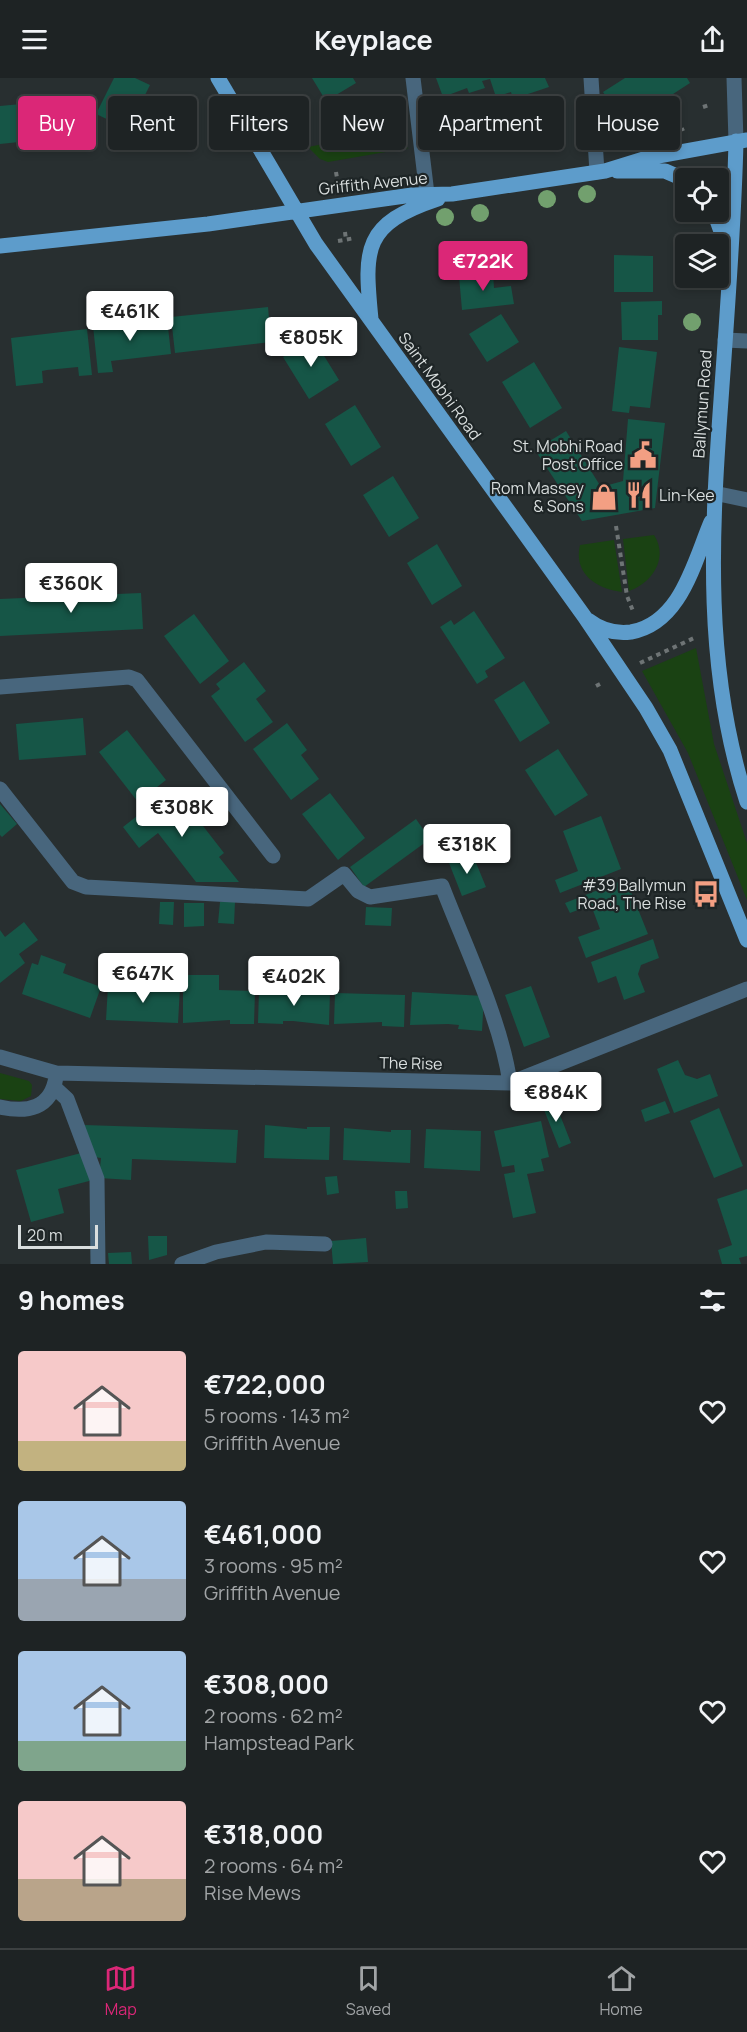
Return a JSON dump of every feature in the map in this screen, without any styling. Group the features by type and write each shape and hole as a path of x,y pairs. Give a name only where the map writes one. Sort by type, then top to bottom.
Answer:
{"main road":[{"name":"Saint Mobhi Road","path":"218,78 270,161 296,210 372,322 584,616 646,708 670,750 747,940"},
{"name":"Griffith Avenue","path":"0,246 208,224 296,210 427,194 452,194 601,172 647,158 742,141"},
{"name":"Ballymun Road","path":"742,141 714,493 713,630 722,703 747,802"},
{"path":"601,172 665,171 675,175"},
{"path":"372,322 368,274 371,243 388,223 408,209 452,194"},
{"path":"718,222 731,260"},
{"path":"584,616 596,626 617,633 640,630 661,618 676,602 714,514"}],"street":[{"path":"413,78 427,194"},
{"path":"591,78 601,172"},
{"name":"Ballymun Road","path":"734,78 742,141"},
{"path":"725,340 747,341"},
{"path":"714,493 747,500"},
{"path":"0,687 129,677 137,680 273,856"},
{"path":"0,789 73,882 87,887 308,899 344,874 358,891 370,897 442,886 493,1018 508,1065 510,1083"},
{"name":"The Rise","path":"0,1057 55,1080 510,1083 747,989"},
{"path":"0,1107 29,1111 39,1106 55,1080 68,1099 97,1179 98,1264"},
{"path":"182,1264 216,1252 266,1242 325,1244"}],"path":[{"path":"703,106 709,105"},
{"path":"680,124 683,131"},
{"path":"336,172 338,184"},
{"path":"345,232 346,240"},
{"path":"616,526 627,596 634,615"},
{"path":"638,664 694,638"}],"green space":[{"path":"321,144 321,150 397,150 328,162 320,159 309,147"},
{"path":"654,535 660,552 656,569 645,582 629,591 623,539"},
{"path":"614,540 622,592 596,583 589,578 580,564 580,545"},
{"path":"696,648 714,744 747,843 747,900 688,753 642,671"},
{"path":"0,1073 29,1081 32,1085 31,1096 21,1101 0,1099"}],"building":[{"path":"114,78 135,78 150,85 144,96 108,96 108,120 96,114"},
{"path":"312,78 353,78 356,83 334,96 323,96"},
{"path":"436,78 545,78 549,87 522,96 512,96 511,92 496,96 490,79 482,81 485,88 469,93 467,88 443,96"},
{"path":"625,78 687,78 690,83 670,96 606,96 603,92"},
{"path":"18,104 18,142 0,144 0,106"},
{"path":"614,255 653,256 653,292 614,292"},
{"path":"493,273 494,288 511,286 514,304 462,310 459,276"},
{"path":"662,301 662,315 658,315 658,340 622,340 621,302"},
{"path":"268,307 271,342 175,353 171,317"},
{"path":"501,314 519,342 487,362 469,334"},
{"path":"167,318 171,354 111,361 113,372 98,373 93,326"},
{"path":"87,329 92,375 79,376 78,367 47,370 42,371 43,383 16,386 11,338"},
{"path":"313,338 339,380 309,399 283,357"},
{"path":"619,347 657,352 650,408 630,406 629,413 612,411"},
{"path":"534,362 562,408 530,428 502,382"},
{"path":"355,405 381,447 351,466 325,424"},
{"path":"628,419 665,423 655,508 582,521 535,450 566,431 601,487 623,481"},
{"path":"393,476 419,518 389,537 363,495"},
{"path":"437,544 462,586 432,605 407,563"},
{"path":"141,593 143,629 0,636 0,599"},
{"path":"474,611 505,658 485,671 488,677 477,684 440,627 451,620 454,625"},
{"path":"194,614 229,661 200,684 164,636"},
{"path":"244,662 266,691 256,699 273,722 245,742 211,696 220,689 216,684"},
{"path":"524,681 550,723 520,742 494,700"},
{"path":"83,718 86,755 19,760 16,724"},
{"path":"287,723 307,750 301,755 319,779 291,800 253,749"},
{"path":"127,730 166,780 138,802 99,752"},
{"path":"558,749 588,795 555,816 525,770"},
{"path":"170,790 176,798 179,795 224,853 219,857 239,882 196,882 158,833 139,848 123,827"},
{"path":"330,793 365,838 338,860 302,814"},
{"path":"0,804 17,824 2,837 0,835"},
{"path":"601,816 621,869 560,893 555,880 578,871 563,831"},
{"path":"416,819 430,839 364,887 350,867"},
{"path":"472,853 486,887 462,896 449,863"},
{"path":"626,879 648,934 586,958 578,937 600,929 591,905 570,913 565,903"},
{"path":"160,902 174,902 173,925 159,924"},
{"path":"220,902 235,902 234,924 218,923"},
{"path":"184,903 204,903 204,926 184,927"},
{"path":"366,907 392,908 391,926 365,925"},
{"path":"24,922 38,940 19,954 25,963 0,983 0,930 5,937"},
{"path":"653,939 659,958 641,965 638,974 645,992 624,1000 616,976 598,983 591,962"},
{"path":"41,955 66,964 63,973 101,987 90,1018 22,994 32,963 38,965"},
{"path":"183,975 219,975 219,990 255,991 254,1024 230,1024 230,1020 183,1023"},
{"path":"108,986 180,988 178,1023 106,1020"},
{"path":"531,986 550,1037 524,1047 505,995"},
{"path":"259,990 330,992 329,1025 293,1021 283,1021 283,1024 258,1023"},
{"path":"412,992 484,996 482,1031 458,1029 459,1025 448,1024 410,1025"},
{"path":"335,993 405,995 404,1027 382,1026 382,1022 334,1024"},
{"path":"678,1060 685,1075 697,1079 710,1074 718,1096 674,1113 657,1069"},
{"path":"553,1097 571,1143 559,1148 541,1102"},
{"path":"665,1101 670,1113 645,1122 641,1110"},
{"path":"719,1108 743,1166 714,1178 690,1121"},
{"path":"541,1121 549,1157 541,1159 544,1171 527,1174 536,1213 513,1218 504,1174 515,1172 514,1165 502,1167 494,1131"},
{"path":"84,1125 238,1130 236,1163 132,1159 131,1180 99,1178 101,1158 94,1157"},
{"path":"265,1125 307,1129 307,1127 330,1127 329,1160 264,1158"},
{"path":"344,1128 391,1132 391,1130 411,1130 410,1163 343,1160"},
{"path":"426,1129 481,1131 480,1171 424,1168"},
{"path":"85,1152 93,1180 58,1189 64,1213 31,1222 16,1170"},
{"path":"337,1176 339,1193 327,1195 325,1177"},
{"path":"747,1189 747,1256 739,1258 741,1264 722,1264 718,1250 732,1245 717,1199"},
{"path":"395,1191 407,1191 408,1208 396,1209"},
{"path":"148,1236 167,1236 167,1255 149,1260"},
{"path":"366,1238 368,1262 333,1264 331,1241"},
{"path":"131,1252 132,1264 109,1264 108,1253"}],"place":[{"name":"St. Mobhi Road Post Office","path":"643,455"},
{"name":"Lin-Kee","path":"639,495"},
{"name":"Rom Massey & Sons","path":"604,497"},
{"name":"#39 Ballymun Road, The Rise","path":"706,894"}]}
